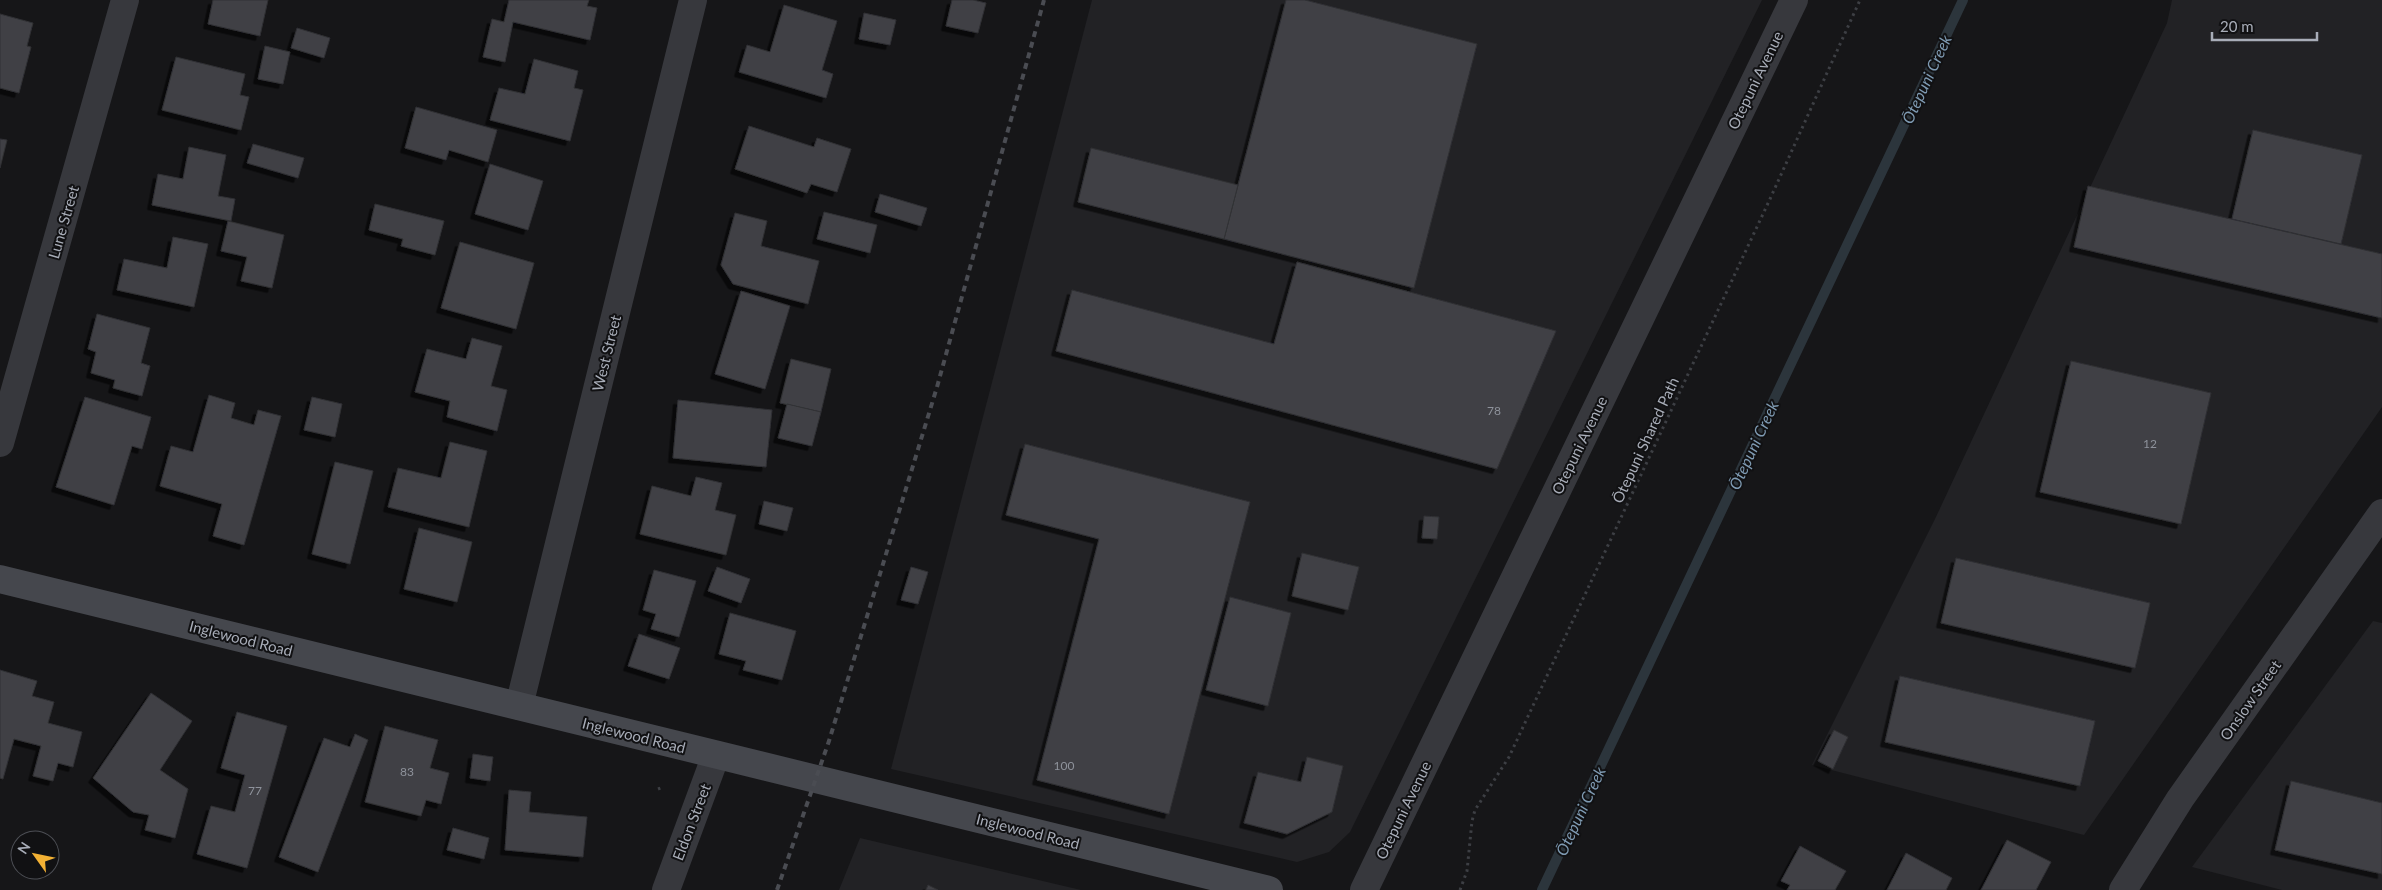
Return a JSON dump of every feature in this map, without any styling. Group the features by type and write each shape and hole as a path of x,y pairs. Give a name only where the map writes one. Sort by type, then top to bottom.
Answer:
{"street":[{"name":"Lune Street","path":"0,443 125,0"},
{"name":"West Street","path":"519,706 693,0"},
{"name":"Otepuni Avenue","path":"1364,890 1794,0"},
{"name":"Onslow Street","path":"2123,890 2180,799 2382,513"},
{"name":"Inglewood Road","path":"0,579 1269,890"},
{"name":"Eldon Street","path":"666,890 716,755"}],"path":[{"name":"Ōtepuni Shared Path","path":"1460,890 1467,871 1472,821 1475,810 1509,757 1766,208 1860,0"},
{"path":"658,789 662,788"}],"shaded area":[{"path":"1092,0 1762,0 1350,832 1329,852 1297,862 891,769"},
{"path":"2172,0 2382,0 2382,407 2084,835 1812,765 1935,519 2167,23"},
{"path":"2373,621 2382,623 2382,890 2282,890 2192,867"},
{"path":"860,838 1081,890 839,890"}],"building":[{"path":"213,0 268,0 260,36 208,24"},
{"path":"509,0 589,0 587,6 597,8 590,40 513,22 505,62 483,57 492,19 504,22"},
{"path":"952,0 973,0 986,3 978,33 946,26"},
{"path":"1286,0 1305,0 1477,44 1414,288 1224,239"},
{"path":"784,5 837,21 822,70 833,74 826,98 739,72 747,45 770,52"},
{"path":"864,13 896,20 890,45 859,39"},
{"path":"0,14 33,23 27,46 31,47 19,93 0,88"},
{"path":"297,28 330,38 324,58 291,48"},
{"path":"265,46 290,52 283,84 258,79"},
{"path":"176,57 245,74 240,95 249,97 241,130 162,110"},
{"path":"534,59 578,71 574,88 583,90 570,141 490,120 499,88 525,94"},
{"path":"416,107 497,130 488,162 449,150 446,160 405,148"},
{"path":"749,126 814,147 817,138 851,149 837,192 811,184 807,193 735,169"},
{"path":"2253,130 2362,155 2341,244 2232,219"},
{"path":"0,139 7,140 0,168"},
{"path":"253,144 304,158 298,178 247,163"},
{"path":"189,147 226,155 218,196 235,199 231,221 152,205 158,174 183,179"},
{"path":"1091,148 1238,185 1224,239 1078,202"},
{"path":"490,164 543,181 528,230 475,214"},
{"path":"2088,186 2382,254 2382,318 2074,247"},
{"path":"880,194 927,208 921,226 875,212"},
{"path":"375,204 444,221 435,255 401,246 403,239 369,230"},
{"path":"824,212 877,225 870,253 817,239"},
{"path":"735,213 767,221 761,246 819,261 808,304 733,284 721,265"},
{"path":"228,221 284,235 272,288 241,281 247,257 221,251"},
{"path":"173,237 208,244 194,307 117,290 124,259 167,268"},
{"path":"460,242 534,263 516,329 441,308"},
{"path":"1297,262 1556,331 1497,469 1056,351 1072,290 1274,344"},
{"path":"741,291 790,306 765,389 715,374"},
{"path":"97,314 150,328 141,363 150,366 142,396 113,388 115,380 91,373 96,352 88,349"},
{"path":"472,338 502,346 491,386 507,390 497,431 447,417 450,401 415,392 427,349 466,359"},
{"path":"791,359 831,369 821,412 780,403"},
{"path":"2071,361 2211,393 2181,524 2040,492"},
{"path":"209,395 235,403 231,418 254,425 258,410 281,416 244,545 213,536 222,504 160,486 171,446 193,452"},
{"path":"85,397 151,417 142,449 132,446 114,505 56,487"},
{"path":"312,397 342,404 335,437 304,430"},
{"path":"678,400 772,410 766,467 673,458"},
{"path":"787,404 821,412 812,446 778,438"},
{"path":"450,442 487,451 469,527 388,507 398,468 441,478"},
{"path":"1025,444 1250,502 1169,814 1037,780 1099,539 1006,515"},
{"path":"335,462 373,471 350,564 312,554"},
{"path":"696,477 722,483 715,510 736,515 726,555 640,534 652,486 691,496"},
{"path":"764,501 793,508 787,531 759,524"},
{"path":"1424,516 1439,517 1437,539 1422,538"},
{"path":"419,528 472,542 457,602 404,589"},
{"path":"1302,553 1359,567 1348,610 1292,596"},
{"path":"1956,558 2150,603 2135,668 1941,623"},
{"path":"717,567 750,579 741,603 708,591"},
{"path":"911,567 928,572 918,604 901,600"},
{"path":"654,570 696,581 679,637 651,629 656,614 643,610"},
{"path":"1230,597 1291,613 1268,706 1206,690"},
{"path":"730,613 796,631 782,680 743,670 746,661 719,654"},
{"path":"639,634 680,648 669,679 628,666"},
{"path":"0,670 37,681 32,696 54,702 48,723 82,732 73,767 58,763 53,781 33,776 41,746 14,739 3,779 0,778"},
{"path":"1900,676 2095,721 2080,786 1885,742"},
{"path":"151,693 192,721 160,770 188,789 175,838 145,830 149,815 133,812 93,778"},
{"path":"237,712 287,726 247,868 197,854 211,806 235,812 245,775 221,768"},
{"path":"385,726 438,740 430,768 449,773 441,804 426,800 421,816 365,802"},
{"path":"1834,730 1848,737 1833,769 1818,761"},
{"path":"355,734 368,740 318,872 279,857 324,738 350,747"},
{"path":"473,754 493,757 490,781 470,778"},
{"path":"1307,757 1343,766 1332,812 1287,834 1244,823 1258,772 1301,782"},
{"path":"2291,781 2382,803 2382,874 2275,850"},
{"path":"509,790 531,792 529,812 587,817 583,857 505,850"},
{"path":"453,828 489,838 484,859 447,850"},
{"path":"2007,840 2051,862 2036,890 1981,890"},
{"path":"1800,846 1846,871 1835,890 1787,890 1790,885 1781,881"},
{"path":"1906,853 1952,878 1946,890 1887,890"},
{"path":"928,885 938,890 926,890"}],"waterway":[{"name":"Ōtepuni Creek","path":"1542,890 1963,0"}],"railway":[{"path":"777,890 829,741 937,387 1044,0"}]}
